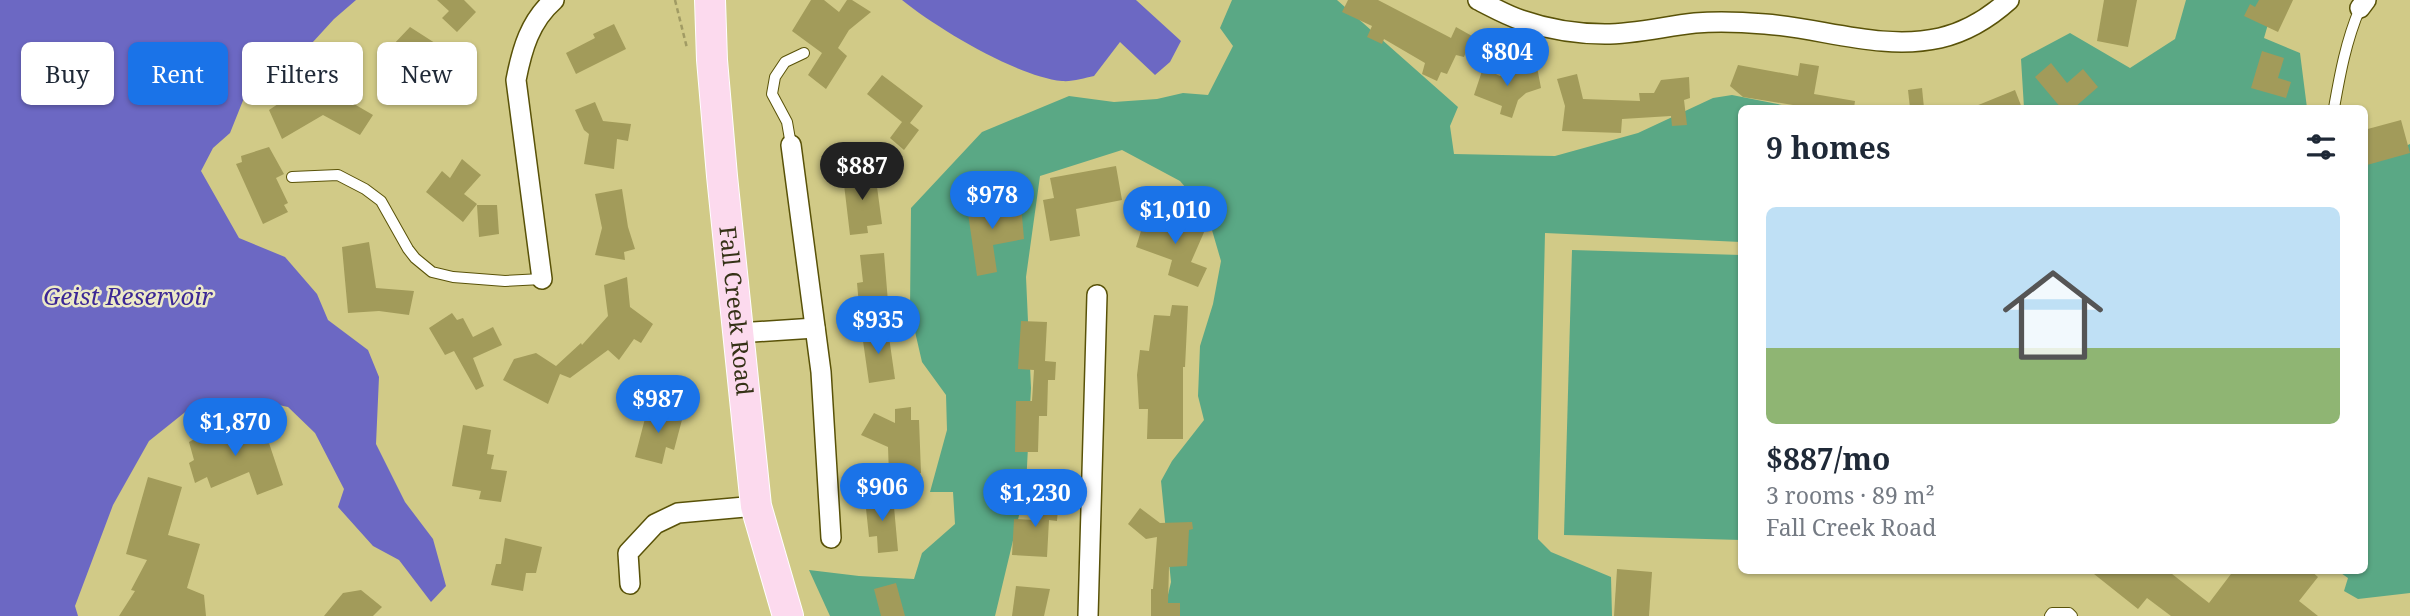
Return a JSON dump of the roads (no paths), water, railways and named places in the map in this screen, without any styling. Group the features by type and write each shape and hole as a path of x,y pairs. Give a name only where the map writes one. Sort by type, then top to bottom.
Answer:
{"main road":[{"name":"Fall Creek Road","path":"710,0 714,86 756,506 788,616"}],"street":[{"path":"542,279 516,80 522,52 531,29 554,0"},
{"path":"1478,0 1521,20 1563,30 1606,34 1699,23 1735,22 1798,27 1882,40 1911,41 1960,32 1980,22 2009,0"},
{"path":"791,145 821,372 831,538"},
{"path":"1088,616 1097,295"},
{"path":"738,333 815,328"},
{"path":"630,584 628,553 655,524 678,513 756,506"}],"lane":[{"path":"2335,105 2350,33 2363,4"},
{"path":"791,145 787,122 772,94 775,76 785,62 804,52"},
{"path":"292,177 338,176 365,189 381,201 408,249 432,272 453,277 505,281 542,279"},
{"path":"2050,616 2052,613 2069,613 2072,616"}],"water":[{"name":"Geist Reservoir","path":"0,0 356,0 313,42 242,42 242,103 230,133 213,148 201,171 239,238 285,257 317,294 328,320 368,350 379,377 376,444 405,502 433,539 446,586 431,602 399,560 373,546 338,507 344,489 315,433 288,407 260,401 194,405 149,441 113,505 75,606 78,616 0,616"},
{"path":"902,0 1136,0 1181,41 1170,62 1155,75 1120,42 1094,76 1062,81 1023,70 978,50"}]}
